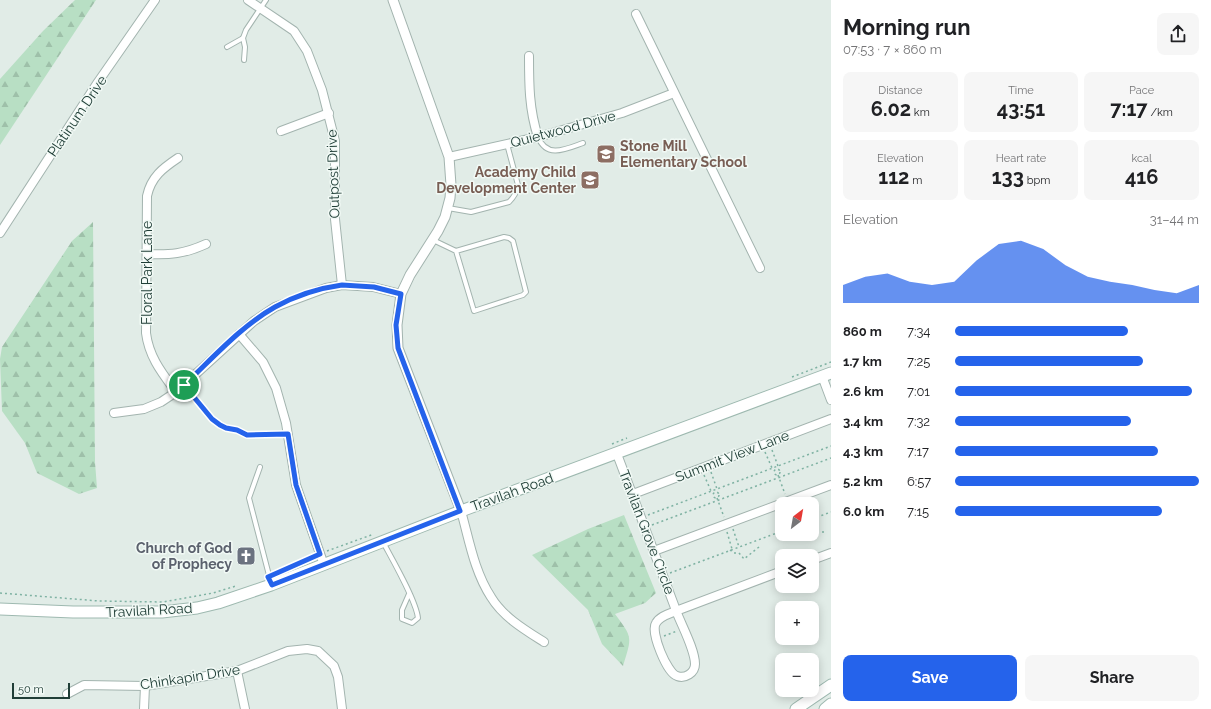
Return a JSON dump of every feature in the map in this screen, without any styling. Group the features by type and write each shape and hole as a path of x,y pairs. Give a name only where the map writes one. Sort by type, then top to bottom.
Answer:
{"main road":[{"name":"Travilah Road","path":"0,609 73,612 162,612 211,604 272,585 322,560 380,537 460,511 617,454 826,374"},
{"path":"796,709 831,685"},
{"path":"825,709 831,704"}],"street":[{"name":"Platinum Drive","path":"0,233 98,82 155,0"},
{"name":"Outpost Drive","path":"248,0 294,31 302,41 329,113 335,140 335,219 342,285"},
{"path":"393,0 449,157 451,185 448,208 438,232 410,275 401,294 396,325 398,348 460,511 479,574 491,598 518,626 544,642"},
{"path":"636,14 760,268"},
{"path":"529,56 529,96 532,118 538,137"},
{"name":"Quietwood Drive","path":"449,157 538,137 622,113 674,93"},
{"path":"281,131 329,113"},
{"name":"Floral Park Lane","path":"176,392 151,357 148,346 147,196 153,178 165,166 178,158"},
{"path":"147,254 171,255 189,252 206,244"},
{"path":"114,413 144,410 161,402 176,392 239,334 275,307 326,288 342,285 374,287 401,294"},
{"path":"239,334 271,374 282,406 296,485 322,560"},
{"path":"826,374 831,400"},
{"name":"Summit View Lane","path":"633,494 831,419"},
{"name":"Travilah Grove Circle","path":"617,454 692,653 695,665 692,672 686,676 678,677 672,674 667,667 654,631 655,624 662,617 676,611"},
{"path":"654,551 831,485"},
{"path":"819,557 831,553"},
{"path":"676,611 775,575"},
{"name":"Chinkapin Drive","path":"67,694 84,685 145,686 237,671 298,649 318,651 334,666 338,677 342,709"},
{"path":"237,671 245,709"},
{"path":"144,709 145,686"}],"lane":[{"path":"244,60 245,47 243,38 246,30 266,0"},
{"path":"227,47 243,38"},
{"path":"538,137 544,147 557,152 583,143"},
{"path":"448,208 472,212 508,202 513,198 517,191 518,185 507,144"},
{"path":"432,240 456,251 504,237 509,238 513,241 526,292 523,295 474,311 456,251"},
{"path":"260,467 249,498 272,585"},
{"path":"380,537 409,594 418,613 418,618 412,623 402,619 401,615 409,594"}],"path":[{"path":"791,377 831,362"},
{"path":"184,385 212,419 226,428 237,430 247,435 288,434"},
{"path":"609,445 630,437"},
{"path":"770,446 778,466"},
{"path":"775,468 831,446"},
{"path":"764,448 772,468"},
{"path":"652,525 779,476 831,458"},
{"path":"718,499 713,497 714,491 717,489 772,468 780,471 779,476 787,497"},
{"path":"775,468 774,472 779,476"},
{"path":"710,469 717,489"},
{"path":"703,471 711,491"},
{"path":"648,515 714,491 719,494 718,499 726,520"},
{"path":"819,516 831,512"},
{"path":"732,526 739,547"},
{"path":"725,528 731,550 734,553 739,553 744,559 759,548"},
{"path":"819,532 824,532"},
{"path":"670,573 775,533"},
{"path":"301,563 322,560 380,537"},
{"path":"0,593 99,601 163,602 213,593 241,585"},
{"path":"656,639 679,631"}],"green space":[{"path":"75,0 96,0 0,145 0,79 43,31"},
{"path":"93,222 95,462 97,488 79,494 37,473 25,443 2,411 0,359 2,347 72,241"},
{"path":"624,515 656,593 645,603 615,614 628,633 629,638 628,649 623,666 602,644 588,610 532,555 588,529"}],"place":[{"name":"Stone Mill Elementary School","path":"606,154"},
{"name":"Academy Child Development Center","path":"590,180"},
{"name":"Church of God of Prophecy","path":"246,556"}],"route":[{"path":"342,285 374,287 401,294 396,325 398,348 460,511 272,585 268,577 320,554 296,485 288,434 247,435 237,430 226,428 212,419 184,385 254,321 275,307 326,288 342,285"}]}
